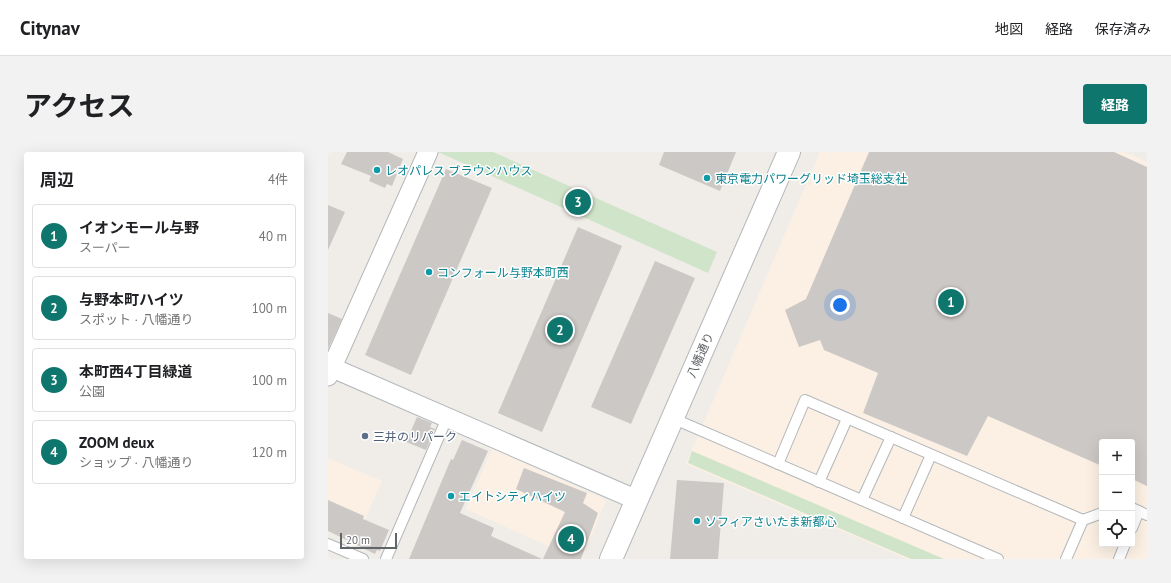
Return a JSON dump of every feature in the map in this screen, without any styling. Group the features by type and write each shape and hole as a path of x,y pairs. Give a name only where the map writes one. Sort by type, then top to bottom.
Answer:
{"main road":[{"name":"八幡通り","path":"611,559 790,152"}],"street":[{"path":"428,152 329,370 447,418 637,500"}],"lane":[{"path":"778,464 805,400 1083,520 1099,514"},
{"path":"386,559 447,418"},
{"path":"672,418 998,559"},
{"path":"819,482 847,419"},
{"path":"862,500 891,437"},
{"path":"903,518 931,455"},
{"path":"1135,521 1139,511"},
{"path":"1066,559 1083,520"},
{"path":"328,544 363,559"},
{"path":"1119,559 1124,547"}],"shaded area":[{"path":"820,152 1125,152 1147,162 1147,559 907,559 686,464"},
{"path":"492,449 606,500 582,559 577,559 466,509"},
{"path":"328,458 382,481 354,544 328,532"}],"green space":[{"path":"438,152 493,152 717,252 708,273"},
{"path":"692,451 944,559 911,559 688,463"}],"building":[{"name":"レオパレス ブラウンハウス","path":"347,152 388,152 403,159 392,186 387,184 385,188 369,181 371,176 341,164"},
{"name":"東京電力パワーグリッド埼玉総支社","path":"664,152 736,152 720,191 659,165"},
{"path":"869,152 1114,152 1147,167 1147,486 1135,480 1135,439 1099,439 1099,465 988,416 967,456 863,413 878,373 824,350 820,340 799,347 785,310 806,299"},
{"name":"コンフォール与野本町西","path":"446,169 492,188 411,375 365,355"},
{"path":"328,205 345,212 328,250"},
{"path":"578,227 622,246 542,432 498,413"},
{"path":"655,261 695,278 631,424 591,407"},
{"path":"328,313 342,319 328,349"},
{"path":"417,417 432,423 430,427 435,429 426,450 406,442"},
{"path":"462,440 488,451 460,513 494,528 491,536 542,559 409,559 451,459 453,460"},
{"path":"524,468 587,493 583,503 598,513 581,559 543,559 565,512 516,489"},
{"name":"ソフィアさいたま新都心","path":"677,480 724,483 718,559 670,559"},
{"path":"328,500 364,516 363,519 389,530 380,551 377,550 375,554 328,531"}],"place":[{"name":"レオパレス ブラウンハウス","path":"377,170"},
{"name":"東京電力パワーグリッド埼玉総支社","path":"707,178"},
{"name":"本町西4丁目緑道","path":"578,202"},
{"name":"コンフォール与野本町西","path":"429,272"},
{"name":"イオンモール与野","path":"951,302"},
{"name":"与野本町ハイツ","path":"560,330"},
{"name":"三井のリパーク","path":"365,436"},
{"name":"エイトシティハイツ","path":"451,496"},
{"name":"ソフィアさいたま新都心","path":"697,521"},
{"name":"ZOOM deux","path":"571,539"}]}
